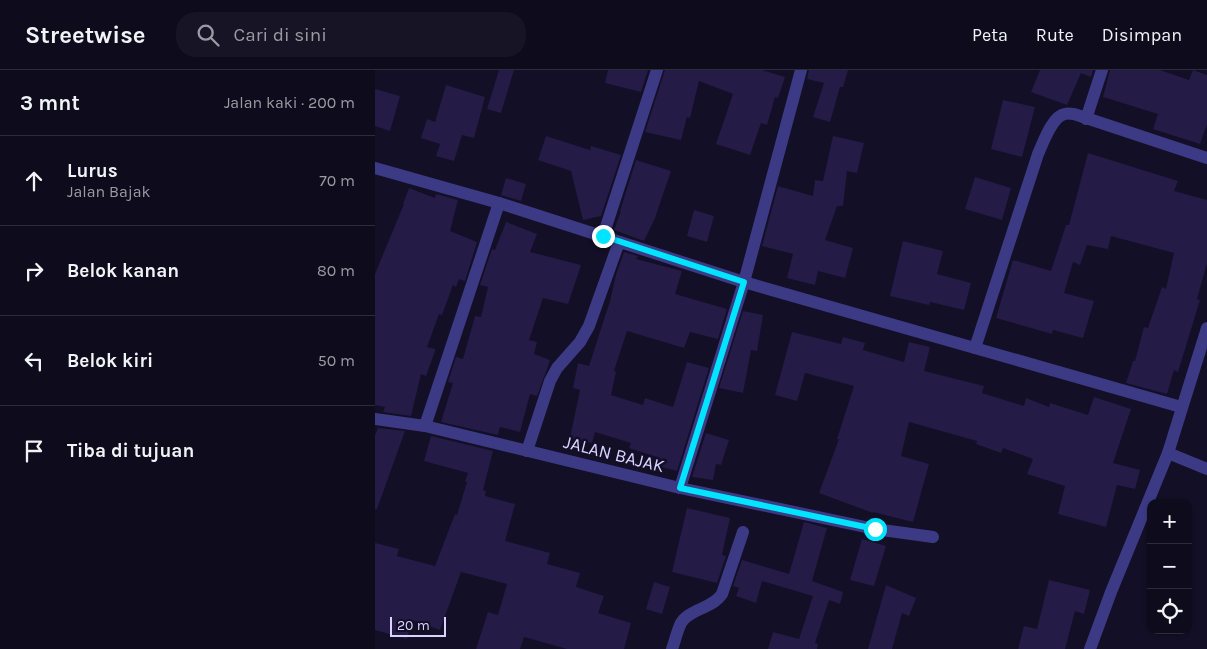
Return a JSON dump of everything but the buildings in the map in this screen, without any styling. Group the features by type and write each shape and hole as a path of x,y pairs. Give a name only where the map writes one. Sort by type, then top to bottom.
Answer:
{"street":[{"path":"603,236 657,70"},
{"path":"680,488 744,282 801,70"},
{"path":"1086,119 1102,70"},
{"path":"975,348 1042,146 1056,120 1065,114 1074,114 1206,154"},
{"path":"375,168 499,203 744,282 1181,407"},
{"path":"425,426 499,203"},
{"path":"527,451 549,381 589,326 619,242"},
{"path":"1090,649 1111,592 1168,453 1207,328"},
{"name":"JALAN BAJAK","path":"375,419 425,426 680,488 875,529 933,537"},
{"path":"1168,453 1207,469"},
{"path":"672,649 681,622 689,615 717,601 722,594 743,532"}],"route":[{"path":"603,236 744,282 680,488 875,529"}]}
